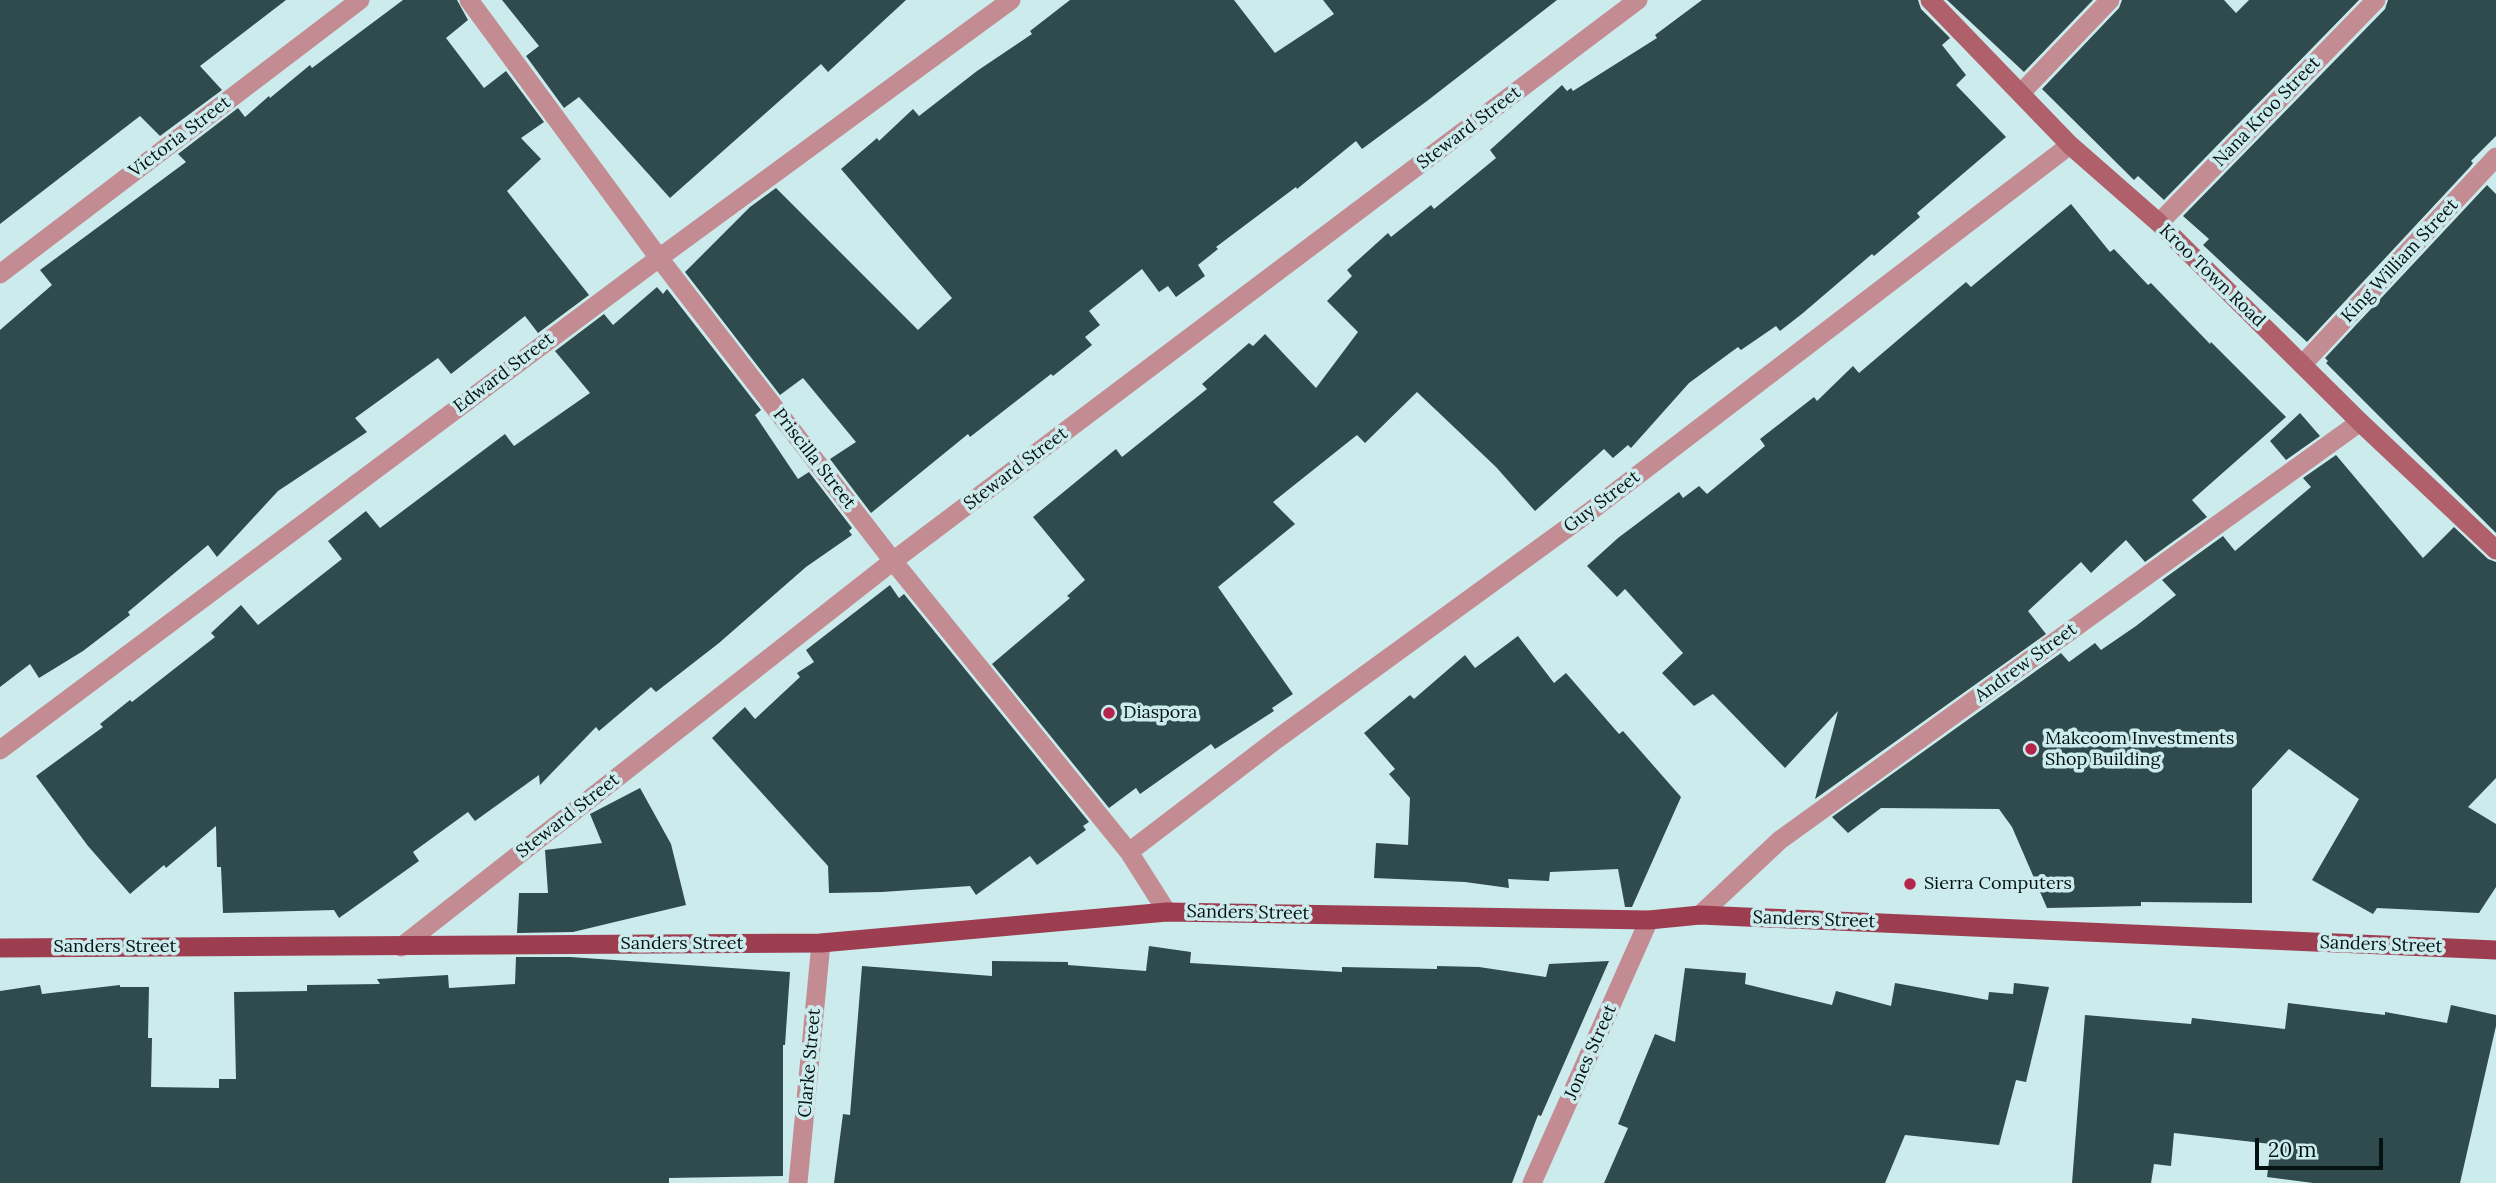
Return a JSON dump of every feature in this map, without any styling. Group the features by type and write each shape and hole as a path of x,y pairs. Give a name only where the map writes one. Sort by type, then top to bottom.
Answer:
{"main road":[{"name":"Kroo Town Road","path":"1930,0 2070,145 2159,223 2360,422 2496,550"},
{"name":"Sanders Street","path":"0,948 821,943 1167,912 1649,920 1700,915 2496,950"}],"street":[{"name":"Victoria Street","path":"0,274 360,0"},
{"name":"Priscilla Street","path":"469,0 659,258 893,561 1129,852 1167,912"},
{"name":"Edward Street","path":"0,750 659,258 1011,0"},
{"name":"Steward Street","path":"401,947 893,561 1638,0"},
{"path":"2021,93 2110,0"},
{"name":"Nana Kroo Street","path":"2159,223 2375,0"},
{"name":"Guy Street","path":"1129,852 1277,739 1588,513 2070,145"},
{"name":"King William Street","path":"2303,364 2496,157"},
{"name":"Andrew Street","path":"1700,915 1780,840 2360,422"},
{"name":"Jones Street","path":"1532,1183 1649,920"},
{"name":"Clarke Street","path":"799,1183 821,943"}],"building":[{"path":"0,0 286,0 200,66 222,90 160,136 140,116 0,224"},
{"path":"403,0 457,0 468,20 446,38 484,88 506,71 544,122 521,138 541,159 507,191 589,295 538,333 525,316 451,374 438,358 355,418 367,432 278,491 217,557 208,545 128,612 130,615 83,651 39,678 30,664 0,687 0,330 52,285 40,270 186,162 178,154 238,108 245,117 310,65 312,68"},
{"path":"502,0 906,0 828,72 821,64 670,198 579,97 564,108 526,56 539,46"},
{"path":"1070,0 1234,0 1275,53 1334,14 1323,0 1557,0 1362,149 1356,141 1297,189 1296,187 1216,247 1218,249 1198,265 1205,276 1176,297 1168,286 1159,292 1142,269 1089,311 1100,325 1085,337 1092,345 970,437 968,434 871,513 830,459 856,442 803,378 780,395 685,272 750,207 776,188 918,330 952,298 841,169 877,138 879,141 913,109 919,116 977,71 1032,34 1030,31"},
{"path":"1702,0 1918,0 1921,9 1950,38 1942,45 1966,75 1956,85 2006,137 1917,213 1920,217 1803,313 1780,331 1776,326 1741,350 1738,347 1689,383 1631,448 1628,445 1613,458 1604,449 1535,511 1496,467 1417,392 1365,443 1357,435 1273,502 1295,524 1218,587 1293,694 1272,708 1274,711 1215,749 1211,744 1140,794 1136,788 1109,808 992,664 1070,598 1067,596 1085,580 1033,517 1116,449 1122,457 1207,389 1202,384 1249,343 1253,346 1265,334 1316,388 1358,332 1327,301 1352,276 1347,270 1388,233 1391,237 1431,205 1434,209 1496,158 1490,150 1562,85 1567,91 1571,88 1573,91 1657,38 1655,35"},
{"path":"1947,0 2093,0 2024,72"},
{"path":"2122,0 2224,0 2236,13 2249,0 2359,0 2164,200 2138,176 2134,180 2042,89 2119,8"},
{"path":"2388,0 2496,0 2496,136 2307,342 2203,245 2209,239 2183,216 2385,9"},
{"path":"2487,185 2496,194 2496,533 2326,363 2328,361 2325,358"},
{"path":"2071,204 2110,252 2114,249 2148,285 2151,283 2286,417 2192,500 2207,517 2145,562 2126,540 2091,573 2081,562 2028,611 2046,634 1815,799 1838,711 1785,768 1713,694 1694,706 1662,673 1683,653 1625,589 1617,597 1587,566 1618,538 1679,492 1683,498 1699,486 1707,494 1765,446 1760,439 1814,397 1817,401 1853,366 1859,373 1966,282 1971,287"},
{"path":"657,287 663,294 667,289 761,410 755,415 798,479 809,472 852,528 849,531 852,535 806,567 719,643 656,692 651,687 599,731 596,727 540,785 539,775 475,821 468,812 413,852 419,861 339,918 334,910 223,913 221,867 217,867 216,826 130,894 88,846 36,776 103,727 100,724 215,637 211,633 241,605 258,625 342,559 328,541 366,511 380,528 505,434 514,446 590,393 555,351 604,314 613,325"},
{"path":"2300,413 2320,436 2286,460 2270,441"},
{"path":"2336,455 2423,558 2454,527 2488,559 2496,562 2496,778 2468,807 2496,824 2496,887 2479,913 2377,908 2373,914 2312,880 2359,799 2289,749 2252,789 2252,903 2141,902 2141,906 2047,908 2012,827 1999,809 1881,808 1848,833 1832,817 2061,653 2069,662 2095,643 2101,650 2136,626 2176,595 2162,580 2223,536 2235,551 2311,487 2303,478"},
{"path":"890,585 899,598 904,594 1089,822 1083,826 1086,830 1037,865 1030,856 976,895 970,886 829,893 828,866 712,738 745,707 755,719 800,677 797,673 814,662 806,650"},
{"path":"1518,636 1554,683 1566,673 1619,734 1623,731 1681,797 1632,907 1625,907 1618,869 1550,872 1549,881 1508,879 1509,888 1465,882 1374,878 1376,843 1408,845 1410,798 1389,774 1395,769 1364,733 1410,695 1414,699 1465,655 1475,668"},
{"path":"640,788 671,844 686,905 573,932 517,933 519,893 548,893 545,850 602,843 590,814"},
{"path":"1149,946 1191,952 1190,963 1342,972 1342,967 1479,967 1546,977 1549,964 1609,961 1541,1116 1538,1115 1512,1183 834,1183 843,1114 850,1115 862,966 992,976 992,961 1068,962 1068,965 1146,971"},
{"path":"516,957 570,957 790,972 783,1045 783,1176 669,1178 669,1183 0,1183 0,991 40,985 42,994 120,985 149,987 151,1087 219,1088 219,1079 236,1079 234,992 307,991 307,985 380,984 377,979 448,975 449,988 515,984"},
{"path":"1685,968 1746,973 1745,984 1832,1005 1836,991 1891,1006 1895,983 1988,1000 1989,992 2013,994 2014,983 2049,987 2026,1082 2016,1080 1999,1145 1905,1135 1885,1183 1604,1183 1628,1128 1618,1124 1655,1034 1675,1042"},
{"path":"2288,1003 2385,1015 2385,1012 2447,1023 2451,1005 2496,1015 2496,1026 2460,1183 2313,1183 2267,1177 2271,1144 2174,1133 2171,1166 2154,1164 2151,1183 2072,1183 2085,1015 2191,1024 2192,1018 2285,1029"}],"place":[{"name":"Diaspora","path":"1109,713"},
{"name":"Makcoom Investments Shop Building","path":"2031,749"},
{"name":"Sierra Computers","path":"1910,884"}]}
